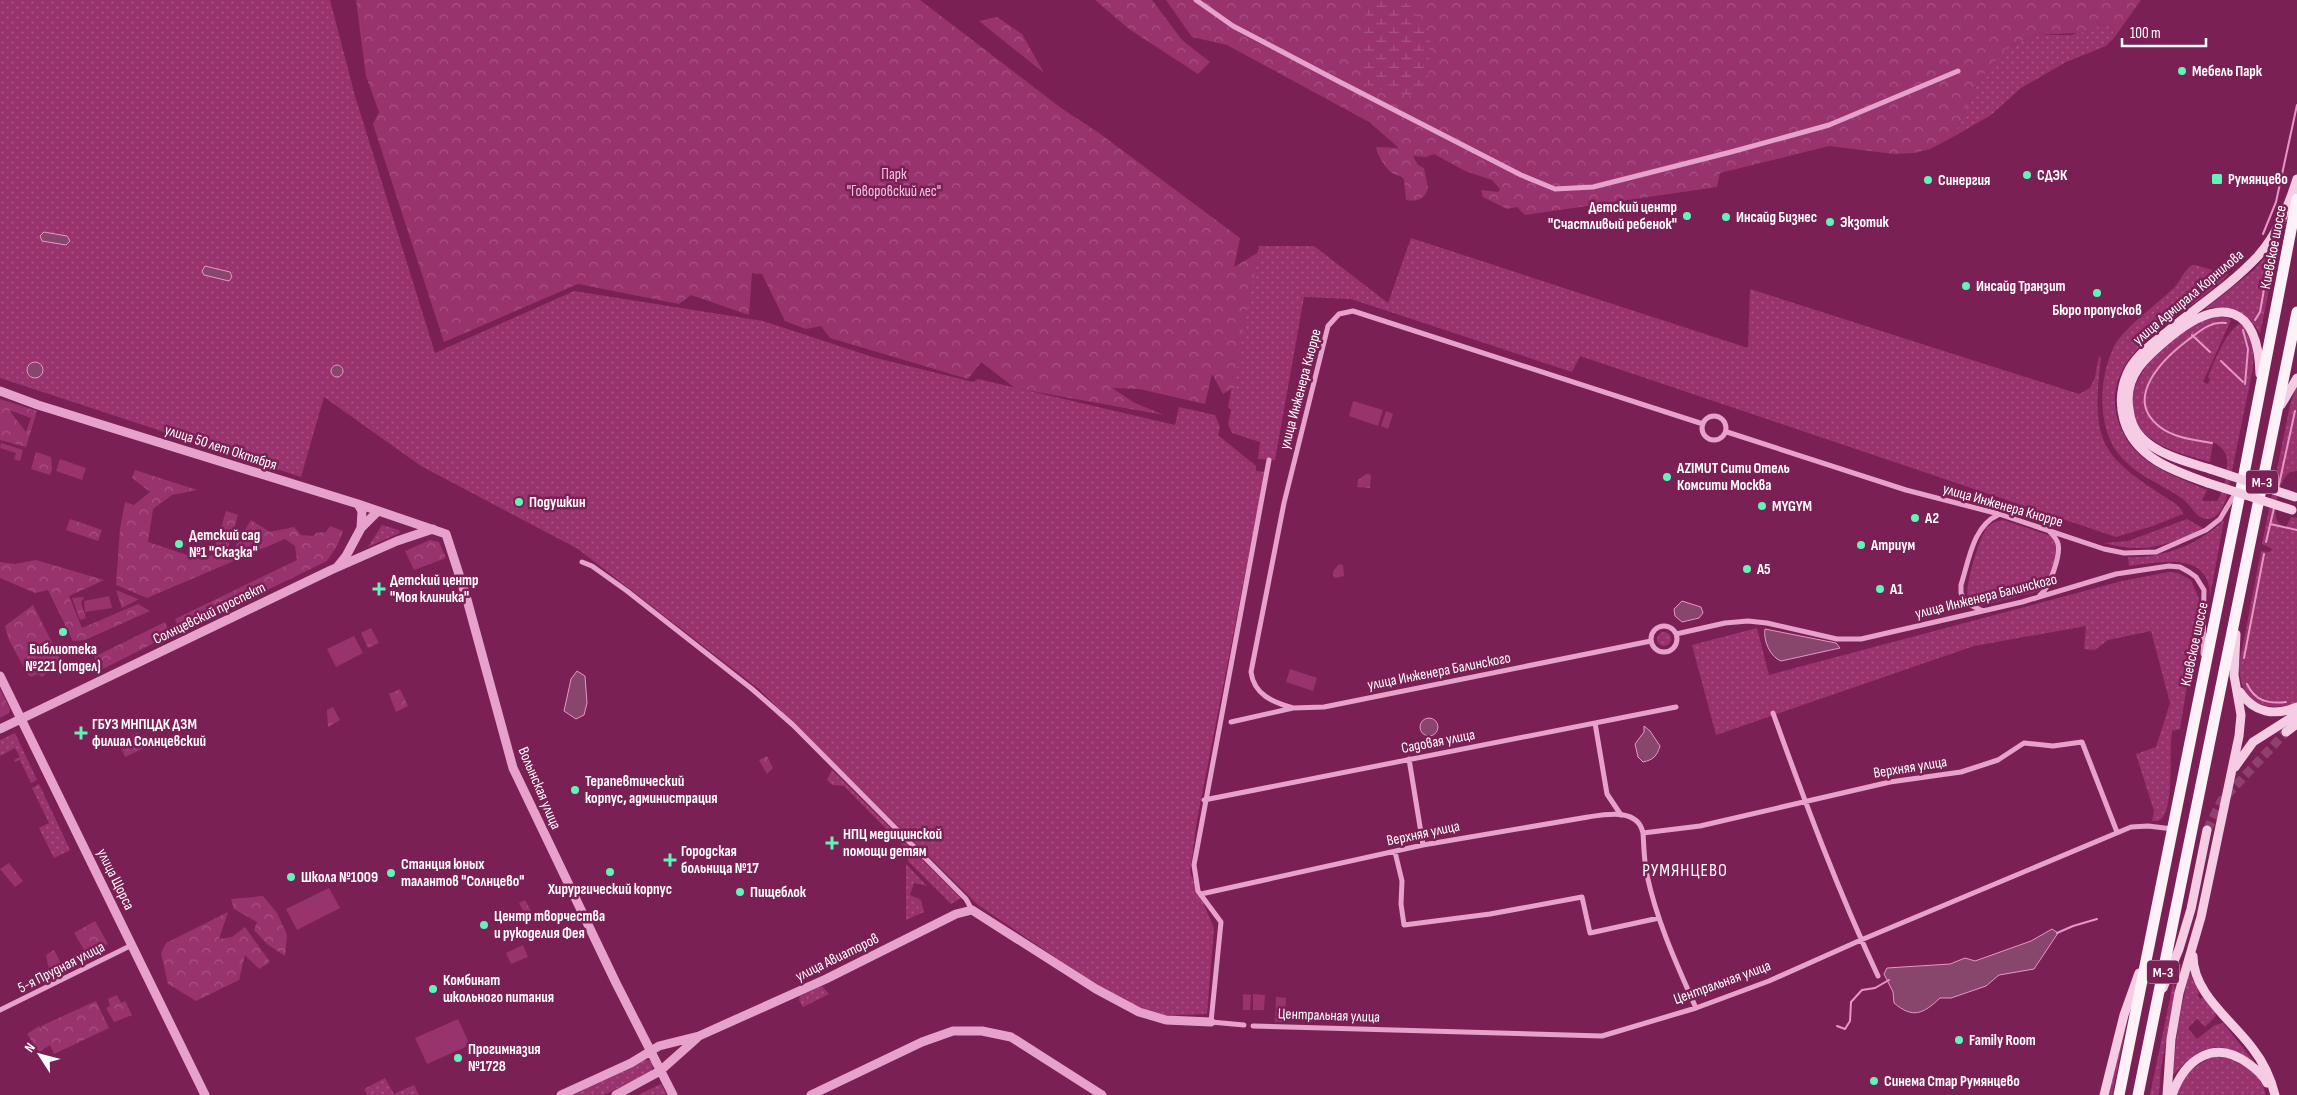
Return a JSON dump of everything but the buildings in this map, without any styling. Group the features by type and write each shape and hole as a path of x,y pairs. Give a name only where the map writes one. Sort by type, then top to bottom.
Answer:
{"highway":[{"name":"Киевское шоссе","path":"2119,1095 2244,474 2297,199"},
{"name":"М-3","path":"2138,1095 2297,312"}],"main road":[{"name":"улица Адмирала Корнилова","path":"2294,511 2208,483 2165,466 2146,453 2135,442 2123,413 2121,401 2124,381 2130,367 2143,352 2229,283 2258,255 2274,235 2285,214 2297,179"},
{"name":"улица Адмирала Корнилова","path":"2260,391 2260,360 2255,336 2244,320 2224,312 2205,314 2188,323 2152,352 2136,370 2130,383 2128,401 2130,417 2138,432 2158,449 2210,469 2296,497"},
{"path":"2275,422 2285,396 2297,378"},
{"path":"2167,1095 2170,1039 2179,993 2194,943 2230,778 2241,715 2234,668 2237,604"},
{"path":"2238,687 2248,701 2262,710 2277,712 2297,707"},
{"path":"2230,778 2242,756 2253,742 2297,714"},
{"path":"2286,732 2297,724"},
{"path":"2157,1004 2184,933 2207,830"},
{"path":"2194,943 2194,968 2198,979 2210,998 2256,1053 2266,1070 2276,1095"},
{"path":"2104,1095 2124,1015 2147,950"},
{"path":"2172,1095 2181,1075 2191,1064 2204,1055 2216,1051 2229,1053 2257,1070 2265,1079 2272,1095"},
{"path":"2099,1095 2111,1070"}],"street":[{"path":"1196,0 1233,26 1521,175 1555,189 1593,187 1829,125 1958,71"},
{"name":"улица Инженера Кнорре","path":"1293,708 1272,702 1262,694 1256,688 1251,672 1291,472 1328,326 1340,314 1353,311 1702,424 1710,417 1718,416 1726,424 1726,432 1906,490 1999,514 2110,551 2138,554 2156,552 2190,538 2213,525 2231,502 2244,474"},
{"name":"улица 50 лет Октября","path":"0,391 38,405 433,529"},
{"path":"1702,424 1703,434 1709,440 1722,439 1726,432"},
{"path":"1211,1022 1221,922 1198,891 1194,865 1204,800 1245,600 1269,460"},
{"path":"358,504 362,511 361,528"},
{"path":"331,570 346,556 361,528 378,511"},
{"path":"1983,611 1966,603 1961,593 1961,585 1978,533 1986,522 1999,514"},
{"path":"398,541 410,529 410,521"},
{"name":"Солнцевский проспект","path":"0,729 331,570 398,541 433,529"},
{"name":"Волынская улица","path":"433,529 448,537 513,768 651,1052"},
{"path":"2039,597 2047,588 2059,554 2057,541 2047,529"},
{"path":"582,562 592,566 627,592 752,689 793,725 966,899 972,910 1096,989 1140,1012 1166,1020 1244,1025"},
{"name":"улица Инженера Балинского","path":"1231,722 1293,708 1324,707 1651,641 1652,632 1661,626 1670,627 1676,634 1725,623 1748,621 1767,623 1837,639 1861,639 2039,597 2116,574 2169,566 2180,567 2196,578 2204,590 2202,679"},
{"path":"1651,641 1658,650 1666,652 1675,645 1676,634"},
{"name":"улица Щорса","path":"0,676 205,1095"},
{"name":"Садовая улица","path":"1204,800 1676,707"},
{"path":"1773,713 1804,800 1861,940 1878,976"},
{"path":"1595,724 1607,794 1621,815 1630,816 1637,822 1643,833 1646,874 1659,918 1671,953 1696,1008"},
{"name":"Верхняя улица","path":"1643,833 1700,826 1804,800 1890,782 1961,772 1998,760 2024,744 2053,746 2082,742 2117,832"},
{"path":"1409,759 1423,845"},
{"name":"Верхняя улица","path":"1201,894 1423,845 1588,816 1621,815"},
{"name":"Центральная улица","path":"1253,1026 1602,1036 1696,1008 1769,981 2117,832 2131,827 2148,826 2173,829"},
{"path":"1395,852 1402,881 1401,904 1404,924 1490,914 1582,897 1590,933 1659,918"},
{"name":"улица Авиаторов","path":"561,1095 651,1052 659,1046 699,1036 826,979 956,914 972,910"},
{"name":"5-я Прудная улица","path":"0,1010 132,945"},
{"path":"811,1095 922,1042 953,1031 982,1031 1010,1037 1102,1095"},
{"name":"улица Авиаторов","path":"616,1095 660,1071 699,1036"},
{"path":"651,1052 672,1095"}],"green space":[{"path":"0,0 330,0 355,96 435,353 574,291 763,321 876,358 973,382 978,379 1175,425 1179,407 1215,415 1220,427 1218,435 1256,466 1256,471 1265,472 1197,820 1190,872 1214,928 1207,1014 1149,1016 1098,986 978,905 759,689 578,549 421,466 324,397 301,477 0,378"},
{"name":"Парк \"Говоровский лес\"","path":"356,0 920,0 1061,108 1099,133 1240,238 1234,267 1259,252 1243,330 1235,387 1223,394 1212,374 1205,404 1139,389 1112,388 1135,403 1164,415 1015,388 981,362 968,379 830,338 821,326 806,329 785,321 762,274 752,273 749,315 691,295 679,304 578,284 444,342 373,124 379,112 366,76"},
{"path":"1095,0 1152,0 1182,40 1210,62 1198,74 1129,29"},
{"path":"1166,0 1375,0 1366,8 1409,4 1399,0 2141,0 2114,38 2113,29 2110,26 2099,25 2092,32 2039,35 2008,46 1978,82 1953,137 1930,149 1914,153 1894,154 1829,146 1720,173 1717,187 1525,215 1517,207 1507,209 1483,197 1481,190 1498,192 1500,189 1492,180 1465,171 1434,154 1426,157 1413,156 1418,165 1424,168 1428,188 1425,195 1420,199 1414,201 1406,200 1404,179 1388,170 1380,158 1376,147 1399,148 1369,122 1227,45 1192,37"},
{"path":"1375,0 1399,0 1409,4 1430,36 1428,80 1416,97 1374,88 1363,82 1362,51 1366,8"},
{"path":"997,17 1022,34 1044,73 979,21"},
{"path":"2099,25 2110,26 2113,29 2114,38 2106,46 2066,62 2021,88 1991,115 1953,137 1978,82 2008,46 2039,35 2071,35"},
{"path":"1411,238 1748,348 1750,289 2079,394 2090,388 2095,377 2099,356 2101,358 2098,412 2101,431 2107,447 2117,461 2151,488 2176,504 2183,514 2153,526 2116,537 1580,356 1572,372 1351,299 1304,297 1275,460 1258,459 1260,442 1232,433 1228,424 1231,410 1228,407 1259,246 1314,246 1388,303"},
{"path":"2279,241 2260,334 2250,320 2237,311 2222,308 2205,309 2254,270"},
{"path":"2196,265 2212,270 2221,269 2228,274 2140,346 2119,378 2115,397 2117,417 2122,432 2130,445 2152,464 2178,478 2207,490 2202,500 2217,501 2220,497 2227,472 2227,459 2224,451 2213,442 2210,462 2179,453 2157,443 2150,438 2134,418 2133,396 2141,374 2157,353 2178,335 2199,323 2218,317 2231,320 2203,382 2208,384 2210,371 2230,333 2240,324 2248,333 2252,344 2253,368 2226,500 2218,514 2209,519 2201,517 2183,499 2136,471 2123,459 2114,447 2108,433 2102,402 2106,369 2117,341 2137,320 2173,289 2189,267"},
{"path":"2297,385 2297,471 2290,472 2282,482 2275,512 2279,524 2286,527 2291,517 2297,518 2297,703 2274,707 2256,702 2249,696 2240,678 2239,665 2261,551 2270,552 2272,549 2262,544 2290,405"},
{"path":"0,399 37,411 26,447 0,440","holes":["9,410 31,418 26,432"]},
{"path":"1353,401 1383,410 1378,426 1349,416"},
{"path":"1386,411 1393,414 1388,429 1381,426"},
{"path":"1,443 23,450 20,461 14,459 16,453 0,448"},
{"path":"36,452 51,457 52,469 50,475 31,469"},
{"path":"60,459 86,468 82,480 56,471"},
{"path":"135,470 197,490 172,495 153,509 148,542 202,560 213,554 226,511 238,515 228,547 239,550 236,545 251,520 270,532 294,527 301,535 314,536 316,533 326,532 330,526 343,531 337,546 327,561 181,632 175,619 297,560 295,546 285,539 147,598 116,585 120,529 125,502 134,505 150,492 132,478"},
{"path":"1366,474 1371,476 1370,488 1357,487 1358,480"},
{"path":"70,519 102,530 98,541 66,530"},
{"path":"2187,519 2203,528 2166,544 2143,548 2131,548 2104,543 2128,541"},
{"path":"2003,520 2051,536 2057,546 2056,556 2048,577 2039,591 1979,606 1968,598 1967,593 1973,564 1986,529 1990,525"},
{"path":"2224,520 2210,597 2208,582 2201,571 2192,565 2180,562 2167,562 2129,566 2128,557 2154,555 2180,548 2204,536"},
{"path":"382,525 399,530 400,533 368,547"},
{"path":"430,540 439,542 446,558 414,570 405,551"},
{"path":"36,560 104,580 69,596 82,628 138,604 150,611 85,640 73,641 48,590 35,593 0,578 0,562 15,564"},
{"path":"1339,564 1343,565 1344,576 1335,578 1333,572"},
{"path":"2169,572 2178,573 2191,580 2199,599 2180,729 2172,731 2169,800 2163,817 2157,821 2152,821 2154,811 2136,754 2156,747 2170,703 2151,631 2108,640 2095,650 2084,649 2086,626 1974,646 1716,735 1692,645 1757,628 1769,675 2122,581"},
{"path":"116,590 138,599 139,599 122,608"},
{"path":"109,596 112,608 85,612 84,601"},
{"path":"84,597 81,603 86,618 80,620 72,598"},
{"path":"33,605 62,662 42,677 38,674 31,677 28,675 9,640 5,626"},
{"path":"165,622 170,635 101,670 94,657"},
{"path":"371,628 379,643 368,648 361,633"},
{"path":"1661,632 1667,632 1671,639 1667,646 1661,646 1657,642 1657,636"},
{"path":"354,636 363,653 336,667 327,649"},
{"path":"1290,669 1317,678 1313,691 1286,682"},
{"path":"0,689 10,709 9,713 0,718"},
{"path":"400,689 408,706 396,712 389,694"},
{"path":"333,707 340,720 328,727 327,710"},
{"path":"138,732 146,747 125,757 119,742"},
{"path":"15,733 37,780 31,783 20,760 15,762 14,760 20,757 15,748 0,756 0,740"},
{"path":"767,756 773,768 767,774 759,760"},
{"path":"832,770 961,898 951,904 908,861 907,850 844,786 832,785 827,780"},
{"path":"39,784 70,850 54,858 39,828 49,823 32,788"},
{"path":"9,863 23,881 15,887 0,869"},
{"path":"906,864 927,886 914,883 910,895 921,900 924,912 906,920"},
{"path":"329,888 340,908 297,930 286,909"},
{"path":"263,896 277,913 287,935 285,956 267,944 254,930 257,922 234,909 231,899"},
{"path":"525,900 532,913 526,916 519,903"},
{"path":"228,912 219,939 232,937 245,927 270,962 259,969 245,955 239,980 196,1001 168,984 161,953 166,943"},
{"path":"95,921 108,944 88,956 74,933"},
{"path":"523,945 528,957 511,964 506,953"},
{"path":"54,950 63,967 50,974 46,955"},
{"path":"2189,972 2200,992 2197,995 2200,999 2204,997 2216,1013 2215,1017 2205,1027 2197,1019 2188,1028 2197,1039 2215,1025 2223,1023 2256,1064 2243,1055 2231,1050 2221,1047 2211,1048 2193,1057 2172,1076 2178,1026"},
{"path":"2174,979 2175,993 2161,1069 2159,1095 2150,1095"},
{"path":"822,986 829,994 803,1007 799,1000 800,996"},
{"path":"1243,994 1251,995 1250,1010 1243,1010"},
{"path":"1253,994 1265,995 1264,1010 1253,1010"},
{"path":"117,995 121,1003 125,1001 132,1015 114,1022 106,1008 110,1006 108,999"},
{"path":"1276,997 1286,998 1285,1022 1275,1022"},
{"path":"96,1001 109,1028 54,1054 50,1045 39,1052 27,1034 39,1026 42,1030 41,1026"},
{"path":"458,1019 470,1045 427,1064 415,1038"},
{"path":"2126,1027 2112,1095 2107,1095 2110,1088"},
{"path":"2211,1057 2229,1059 2246,1066 2258,1078 2266,1095 2175,1095 2189,1071"},
{"path":"644,1060 649,1060 653,1064 651,1073 604,1095 570,1095"},
{"path":"385,1078 394,1094 414,1085 419,1095 367,1095 364,1089"},
{"path":"661,1084 667,1095 638,1095"}],"shaded area":[{"path":"44,232 67,236 70,241 66,245 42,241 40,236"},
{"path":"205,266 230,272 232,277 229,281 204,275 202,271"},
{"path":"35,362 41,364 43,370 41,376 35,378 29,376 27,370 29,364"},
{"path":"335,365 339,365 343,371 339,377 335,377 331,373 331,369"},
{"path":"1682,601 1701,607 1703,613 1699,618 1682,622 1675,616 1674,609"},
{"path":"1765,629 1836,643 1840,648 1781,661 1768,648"},
{"path":"577,671 585,676 587,703 584,715 576,719 564,711 571,679"},
{"path":"1429,718 1435,721 1438,727 1435,733 1429,736 1423,733 1420,727 1423,721"},
{"path":"1644,726 1650,731 1660,746 1654,757 1643,762 1638,757 1635,744 1644,732"},
{"path":"2052,929 2058,933 2034,969 1999,975 1986,986 1951,998 1940,998 1923,1011 1912,1013 1894,1003 1893,992 1884,974 1887,968 1950,964 1965,958 1975,961 2031,941"}],"waterway":[{"path":"2263,234 2276,202 2297,105"},
{"path":"2255,320 2260,312 2267,272"},
{"path":"2212,443 2178,436 2160,427 2149,416 2145,404 2146,391 2151,379 2159,368 2178,348 2206,327 2226,323"},
{"path":"2243,330 2248,349 2245,384"},
{"path":"2192,335 2210,352"},
{"path":"2221,361 2243,382"},
{"path":"2278,489 2295,411"},
{"path":"2266,542 2274,508"},
{"path":"2270,524 2297,530"},
{"path":"2244,658 2264,554"},
{"path":"2247,684 2258,698 2268,702 2286,702"},
{"path":"2057,933 2097,919"},
{"path":"1837,1026 1845,1029 1850,1021 1851,1002 1862,990 1875,988 1889,980"}],"tunnel":[{"path":"2207,830 2222,800 2286,732"}],"place":[{"name":"Мебель Парк","path":"2182,71"},
{"name":"СДЭК","path":"2027,175"},
{"name":"Румянцево","path":"2217,179"},
{"name":"Синергия","path":"1928,180"},
{"name":"Детский центр \"Счастливый ребенок\"","path":"1687,216"},
{"name":"Инсайд Бизнес","path":"1726,217"},
{"name":"Экзотик","path":"1830,222"},
{"name":"Инсайд Транзит","path":"1966,286"},
{"name":"Бюро пропусков","path":"2097,293"},
{"name":"AZIMUT Сити Отель Комсити Москва","path":"1667,477"},
{"name":"Подушкин","path":"519,502"},
{"name":"MYGYM","path":"1762,506"},
{"name":"А2","path":"1915,518"},
{"name":"Детский сад №1 \"Сказка\"","path":"179,544"},
{"name":"Атриум","path":"1861,545"},
{"name":"А5","path":"1747,569"},
{"name":"Детский центр \"Моя клиника\"","path":"379,589"},
{"name":"А1","path":"1880,589"},
{"name":"Библиотека №221 (отдел)","path":"63,632"},
{"name":"ГБУЗ МНПЦДК ДЗМ филиал Солнцевский","path":"81,733"},
{"name":"Терапевтический корпус, администрация","path":"575,790"},
{"name":"НПЦ медицинской помощи детям","path":"832,843"},
{"name":"Городская больница №17","path":"670,860"},
{"name":"Хирургический корпус","path":"610,872"},
{"name":"Станция юных талантов \"Солнцево\"","path":"391,873"},
{"name":"Школа №1009","path":"291,877"},
{"name":"Пищеблок","path":"740,892"},
{"name":"Центр творчества и рукоделия Фея","path":"484,925"},
{"name":"Комбинат школьного питания","path":"433,989"},
{"name":"Family Room","path":"1959,1040"},
{"name":"Прогимназия №1728","path":"458,1058"},
{"name":"Синема Стар Румянцево","path":"1874,1081"}],"district":[{"name":"РУМЯНЦЕВО","path":"1685,870"}]}
